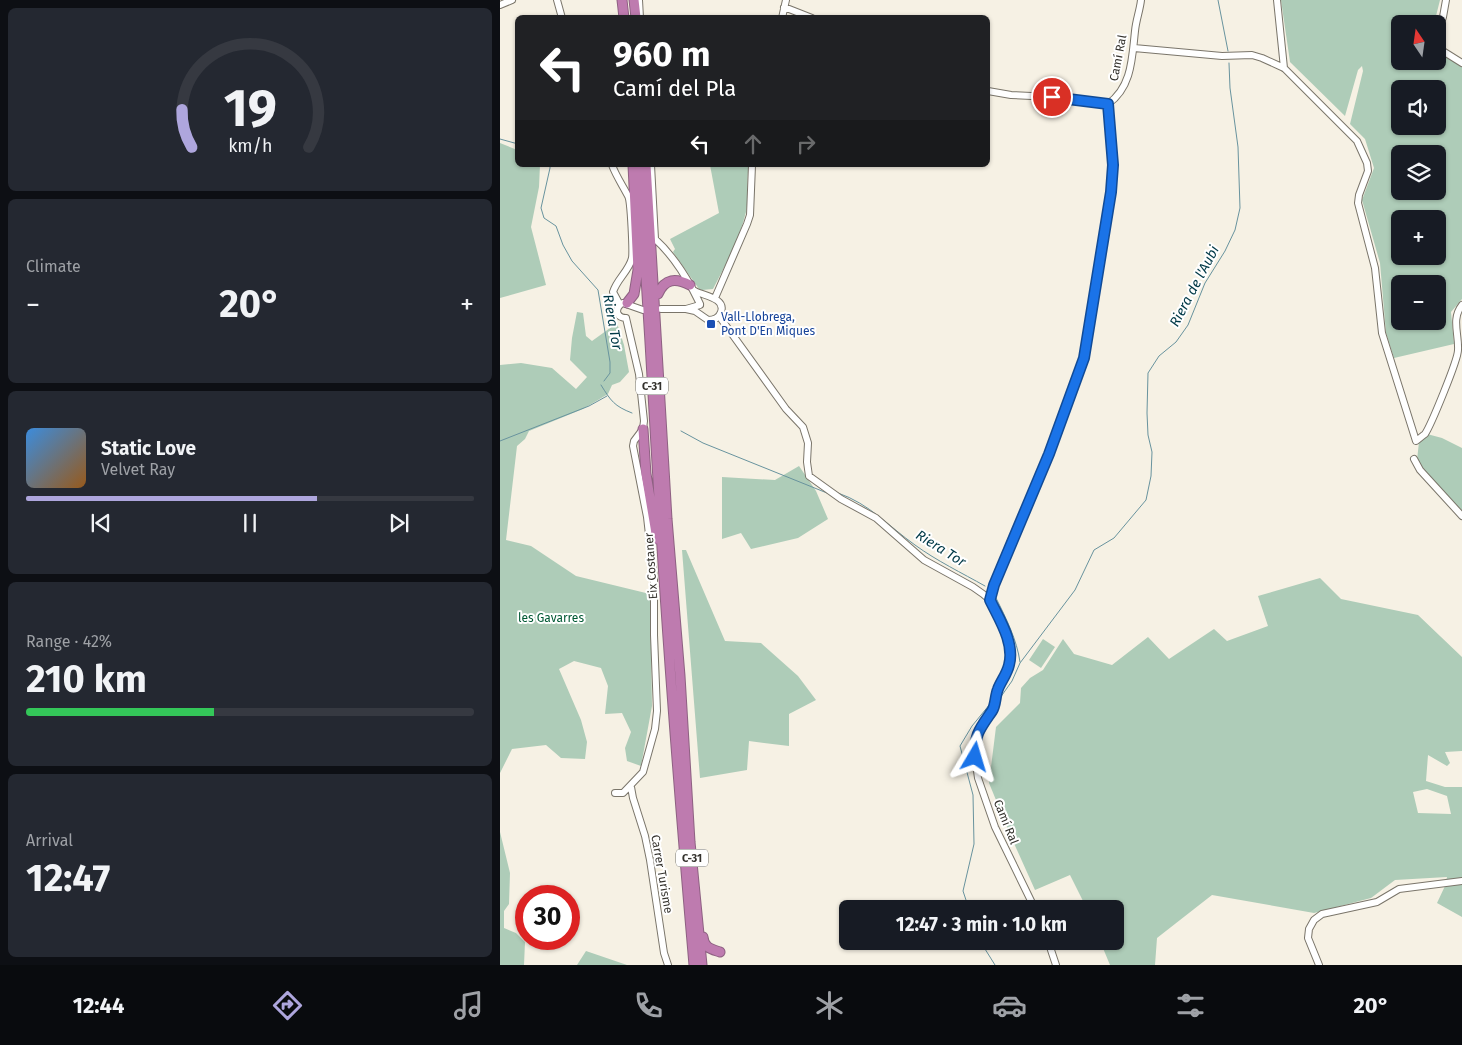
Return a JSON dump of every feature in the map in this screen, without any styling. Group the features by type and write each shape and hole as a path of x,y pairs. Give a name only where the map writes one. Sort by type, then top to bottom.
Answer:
{"highway":[{"path":"622,0 624,15"},
{"path":"628,0 629,15"},
{"path":"634,0 636,15"},
{"path":"627,309 634,294 638,270 633,167"},
{"name":"Eix Costaner","path":"639,167 679,803 694,965"},
{"name":"C-31","path":"646,167 658,374 692,856 702,965"},
{"path":"655,239 659,335 658,374"},
{"path":"658,294 664,284 672,280 680,280 692,288"},
{"path":"643,429 646,474 659,550 663,596 667,606"},
{"path":"679,803 679,846 690,965"},
{"path":"692,856 697,875 704,942 709,949 720,952 709,956 706,965"}],"street":[{"path":"500,5 512,0"},
{"path":"557,0 561,15"},
{"path":"639,0 640,15"},
{"path":"783,15 786,0"},
{"name":"Camí Ral","path":"1108,104 1123,90 1128,78 1141,0"},
{"path":"1277,0 1284,68"},
{"path":"1443,15 1446,0"},
{"path":"784,8 804,15"},
{"path":"1134,48 1222,56 1252,55 1262,58 1284,68 1357,141 1367,163 1368,171 1358,203 1375,268 1382,333 1416,441 1425,433 1437,408 1458,352 1457,313 1462,305"},
{"path":"1446,53 1462,63"},
{"path":"719,316 786,409 803,427 808,443 807,462 810,476 841,500 876,518 924,560 973,587 990,600 994,585 1049,454 1084,358 1111,192 1113,165 1108,104 990,91"},
{"path":"613,167 630,202 633,251 631,260 613,292 627,309 640,383 643,429 632,446 647,517 654,579 657,711 653,736 643,772 623,793 615,793"},
{"path":"651,167 655,239 667,250 692,288 700,305 701,316"},
{"path":"661,309 686,309 700,305 712,298 748,224 752,167"},
{"path":"686,309 711,320 719,316 722,308 720,302 692,288"},
{"path":"634,441 641,440 644,442"},
{"path":"1414,459 1420,470 1462,516"},
{"name":"Camí Ral","path":"990,600 1004,628 1010,655 1009,665 998,690 993,709 981,726 975,740 976,764 978,778 995,827 1030,900"},
{"name":"Carrer Turisme","path":"631,786 645,836 662,944 668,965"},
{"path":"1319,965 1308,938 1309,929 1314,920 1322,914 1377,902 1399,889 1462,882"},
{"path":"1051,950 1056,965"}],"green space":[{"path":"1281,0 1440,0 1436,15 1391,15 1391,70 1446,70 1446,56 1462,67 1462,299 1451,312 1454,344 1394,358 1386,333 1380,263 1362,200 1374,168 1365,139 1350,124 1363,71 1362,66 1358,70 1345,116 1290,62"},
{"path":"500,143 515,149 515,167 540,167 539,187 531,227 546,285 500,298"},
{"path":"710,167 749,167 746,212 740,232 713,289 702,290 699,289 673,252 675,249 670,239 719,213"},
{"name":"les Gavarres","path":"577,312 583,313 586,336 592,341 617,323 624,345 629,372 620,382 612,385 608,394 583,409 529,431 525,439 517,446 506,540 531,546 576,576 650,594 652,706 641,766 627,761 625,748 631,732 622,713 605,714 608,686 601,668 574,661 559,669 581,720 587,742 585,759 561,758 546,745 512,749 500,773 500,365 521,363 552,368 576,389 587,377 570,360"},
{"path":"1427,434 1442,438 1462,448 1462,515 1421,469 1417,460 1419,442"},
{"path":"799,466 816,491 828,519 798,538 751,549 741,533 722,539 722,477 775,480"},
{"path":"682,550 686,550 725,641 761,643 798,676 816,700 789,714 789,746 749,741 747,770 700,778"},
{"path":"1320,578 1341,599 1418,615 1462,657 1462,751 1445,752 1450,763 1447,766 1428,755 1426,781 1445,787 1462,787 1462,917 1437,903 1447,877 1395,880 1371,898 1314,913 1212,895 1157,938 1155,965 1110,965 1104,950 1124,950 1124,900 1082,900 1070,875 1035,890 989,783 996,727 1020,703 1021,688 1030,678 1043,670 1063,639 1074,654 1112,665 1148,637 1169,659 1214,629 1227,641 1268,626 1258,596","holes":["1427,789 1447,796 1451,814 1418,813 1413,792"]},
{"path":"1043,639 1055,647 1041,668 1029,660"},
{"path":"500,832 510,873 509,904 504,911 504,928 515,933 515,950 525,950 524,965 500,965"},
{"path":"586,951 627,965 577,965"}],"waterway":[{"name":"Riera de l'Aubi","path":"1218,0 1228,51"},
{"name":"Riera de l'Aubi","path":"1000,698 1012,681 1020,663 1075,590 1094,550 1114,538 1146,500 1151,476 1152,452 1148,435 1148,373 1159,356 1176,342 1188,325 1205,283 1225,251 1235,230 1240,208 1238,147 1230,88 1229,63"},
{"name":"Riera Tor","path":"500,139 515,143"},
{"name":"Riera Tor","path":"550,167 541,208 544,218 556,226 563,245 572,261 598,290 610,362 610,373 604,381"},
{"name":"Riera Tor","path":"601,385 614,402 632,413"},
{"path":"500,441 589,406 607,396"},
{"name":"Riera Tor","path":"681,431 703,443 827,493"},
{"name":"Riera Tor","path":"838,493 869,509 923,551 985,586"},
{"name":"Riera Tor","path":"996,598 1014,637 1020,662"},
{"name":"Riera de l'Aubi","path":"966,900 963,891 974,844 973,795 960,746 972,726 990,704"},
{"name":"Riera de l'Aubi","path":"986,950 995,965"}],"place":[{"name":"Vall-Llobrega, Pont D'En Miques","path":"711,324"}],"route":[{"path":"975,757 975,740 981,726 993,709 998,690 1009,665 1010,655 1004,628 990,600 994,585 1049,454 1084,358 1111,192 1113,165 1108,104 1052,97"}]}
